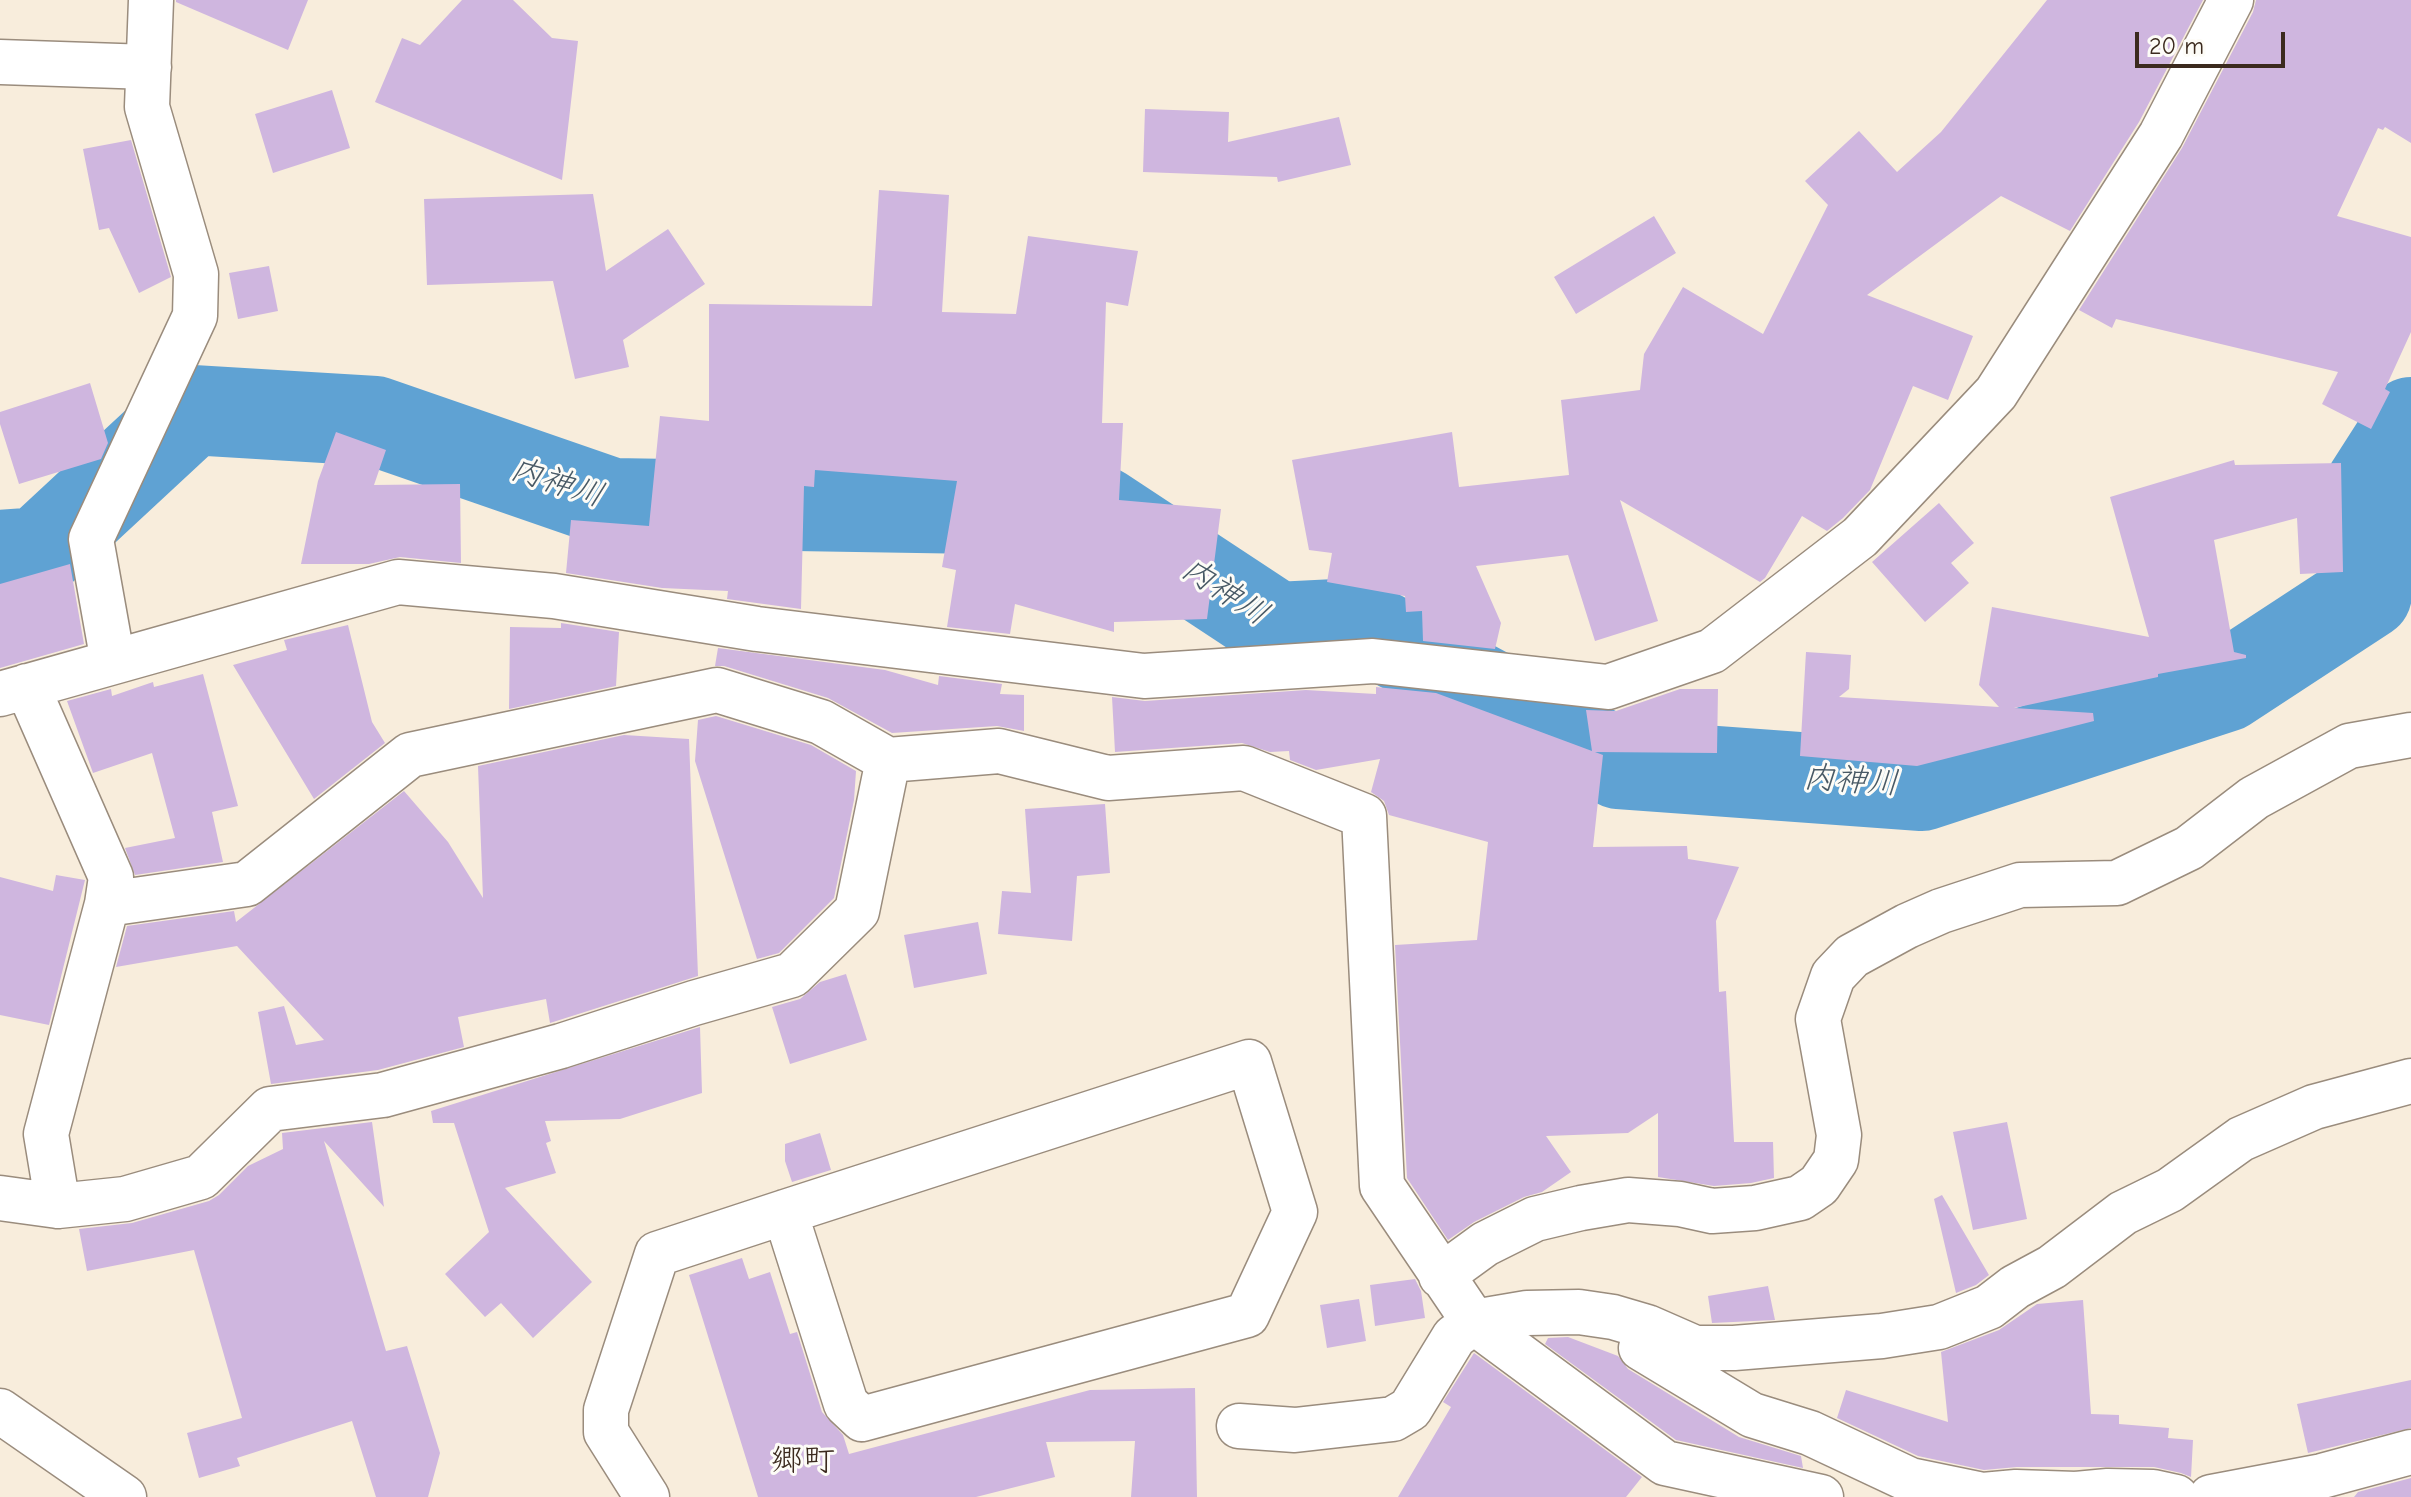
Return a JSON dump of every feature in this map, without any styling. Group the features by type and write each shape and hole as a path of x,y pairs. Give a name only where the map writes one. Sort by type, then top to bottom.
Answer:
{"street":[{"path":"113,662 91,539 195,316 196,274 147,107 151,0"},
{"path":"58,1206 46,1134 107,904 111,877 14,690 398,582 554,596 757,629 1144,676 1373,661 1608,687 1712,651 1860,537 1996,393 2161,135 2231,0"},
{"path":"0,62 149,67"},
{"path":"107,904 247,884 410,755 717,690 821,722 888,760 999,751 1108,778 1244,768 1364,816 1382,1186 1474,1322 1665,1463 1821,1497"},
{"path":"1441,1276 1485,1244 1535,1219 1581,1208 1628,1200 1680,1204 1712,1211 1755,1208 1800,1198 1819,1185 1836,1160 1839,1135 1818,1019 1833,976 1852,956 1941,911 2020,885 2117,883 2189,848 2254,798 2349,746 2411,735"},
{"path":"0,1198 58,1206 125,1199 201,1177 270,1109 383,1095 561,1046 792,975 857,911 888,760"},
{"path":"647,1497 606,1432 606,1410 657,1254 785,1212 1249,1062 1295,1212 1247,1315 862,1419 846,1404 785,1212"},
{"path":"1239,1426 1295,1430 1393,1419 1410,1409 1454,1337 1474,1322 1527,1313 1593,1314 1647,1327 1695,1348 1734,1348 1882,1336 1939,1327 1989,1307 2015,1287 2052,1267 2123,1213 2170,1190 2241,1139 2314,1107 2411,1081"},
{"path":"1593,1314 1617,1334 1752,1415 1810,1433 1910,1480 1983,1495 2108,1491 2153,1492 2176,1497"},
{"path":"0,1411 124,1497"},
{"path":"2211,1497 2322,1476 2411,1452"}],"building":[{"path":"176,0 308,0 288,50"},
{"path":"462,0 513,0 552,38 578,41 562,180 375,102 402,38 420,45"},
{"path":"2047,0 2203,0 2139,122 2070,231 2001,196 1867,295 1973,336 1948,400 1913,386 1870,490 1827,531 1802,516 1760,582 1620,500 1658,621 1595,641 1568,555 1476,566 1501,623 1495,649 1423,641 1422,611 1406,612 1405,596 1327,582 1332,553 1309,550 1292,460 1452,432 1459,487 1569,475 1561,400 1640,390 1644,354 1683,287 1763,334 1828,205 1805,181 1859,131 1897,172 1941,132"},
{"path":"2256,0 2411,0 2411,143 2385,127 2383,130 2378,128 2337,216 2411,237 2411,332 2385,389 2390,392 2371,429 2322,404 2338,372 2116,319 2112,328 2079,310 2182,148 2253,12"},
{"path":"332,90 350,148 273,173 255,114"},
{"path":"1145,109 1229,112 1228,142 1339,117 1351,165 1278,182 1277,177 1143,172"},
{"path":"131,140 171,277 139,293 109,228 99,230 83,149"},
{"path":"879,190 949,195 942,312 1016,314 1028,236 1138,251 1128,306 1106,302 1102,423 1123,423 1119,500 1221,509 1207,619 1114,622 1114,632 1015,604 1010,634 947,627 956,570 942,567 957,481 815,470 814,487 804,486 801,609 727,599 728,591 662,588 566,573 571,520 649,526 660,416 709,421 709,304 872,306"},
{"path":"593,194 606,271 668,229 705,284 623,340 629,367 575,379 553,281 427,285 424,199"},
{"path":"1654,216 1676,253 1576,314 1554,277"},
{"path":"269,266 278,311 238,319 229,273"},
{"path":"90,383 108,443 101,459 19,484 0,424 0,412"},
{"path":"336,432 386,450 374,485 460,484 461,563 400,557 369,564 301,564 318,481"},
{"path":"2234,460 2235,465 2341,463 2343,572 2300,574 2297,518 2214,540 2234,652 2246,655 2246,658 2158,674 2158,677 2014,708 2093,713 2094,721 1917,766 1800,756 1806,652 1851,655 1849,689 1839,697 1999,707 1979,685 1992,607 2149,637 2110,497"},
{"path":"1939,503 1974,543 1951,563 1969,583 1925,622 1872,562"},
{"path":"70,564 84,644 0,668 0,584"},
{"path":"561,623 619,632 616,686 509,709 510,627 561,628"},
{"path":"348,625 372,722 385,743 314,799 233,665 287,650 284,640"},
{"path":"718,648 885,670 938,685 939,676 1002,684 1000,694 1024,695 1024,731 997,726 892,733 828,698 724,666 715,666"},
{"path":"203,674 238,806 212,812 223,862 135,875 125,848 175,838 152,753 93,773 67,701 111,689 112,696 153,682 154,687"},
{"path":"1376,687 1436,693 1592,751 1586,710 1616,711 1680,689 1718,689 1717,753 1595,752 1603,755 1593,847 1687,846 1688,859 1739,867 1716,921 1719,992 1726,991 1734,1142 1773,1142 1774,1178 1714,1186 1658,1177 1658,1113 1628,1133 1546,1136 1571,1172 1542,1192 1524,1197 1474,1222 1448,1240 1407,1178 1395,945 1477,940 1488,842 1389,815 1384,801 1371,792 1380,759 1316,770 1290,760 1289,751 1270,752 1242,743 1115,752 1112,697 1145,701 1306,690 1376,694"},
{"path":"716,716 811,745 856,771 854,800 834,898 779,953 757,959 695,761 698,720"},
{"path":"624,735 689,739 698,976 550,1023 546,999 458,1017 464,1047 378,1070 271,1084 258,1012 284,1006 296,1045 324,1040 237,946 116,967 127,926 234,911 236,922 404,791 448,842 483,898 478,766"},
{"path":"1105,804 1110,873 1077,876 1072,941 998,934 1002,891 1031,893 1025,809"},
{"path":"56,875 85,880 49,1025 0,1015 0,877 53,891"},
{"path":"978,922 987,974 914,988 904,935"},
{"path":"846,974 867,1040 790,1064 772,1007 800,999 820,982"},
{"path":"700,1027 702,1093 620,1119 545,1121 551,1141 546,1143 556,1173 505,1188 592,1282 533,1338 501,1303 485,1317 445,1274 489,1232 454,1123 433,1123 431,1111"},
{"path":"372,1122 384,1207 324,1141 386,1351 407,1346 440,1453 428,1497 376,1497 352,1421 237,1458 240,1466 199,1478 187,1433 242,1418 194,1250 87,1271 79,1229 132,1223 209,1201 248,1166 283,1149 282,1133"},
{"path":"2007,1122 2027,1219 1973,1230 1953,1132"},
{"path":"820,1133 831,1170 792,1182 785,1161 785,1144"},
{"path":"1942,1195 1989,1275 1976,1285 1956,1293 1934,1199"},
{"path":"742,1258 749,1279 770,1272 790,1334 797,1332 822,1412 843,1435 849,1454 1090,1390 1195,1388 1197,1497 1131,1497 1135,1441 1046,1442 1055,1477 976,1497 758,1497 689,1275"},
{"path":"1415,1279 1421,1291 1425,1318 1375,1326 1370,1285"},
{"path":"1768,1286 1775,1320 1712,1323 1708,1296"},
{"path":"1359,1299 1366,1341 1327,1348 1320,1305"},
{"path":"2083,1300 2091,1414 2119,1415 2119,1424 2169,1428 2168,1438 2193,1440 2191,1477 2154,1467 2017,1467 1984,1470 1918,1456 1837,1418 1846,1390 1948,1422 1941,1352 1999,1330 2037,1304"},
{"path":"1568,1337 1618,1356 1628,1369 1739,1437 1801,1456 1803,1468 1676,1440 1545,1344 1548,1338"},
{"path":"1474,1353 1642,1477 1626,1497 1398,1497 1451,1407 1443,1402"},
{"path":"2411,1380 2411,1428 2308,1453 2297,1404"},
{"path":"2411,1478 2411,1497 2354,1497 2358,1492"}],"waterway":[{"name":"内神川","path":"0,555 39,552 192,410 375,421 612,503 1101,511 1277,627 1357,623 1619,764 1922,786 2225,687 2367,594 2370,486 2411,422"}],"district":[{"name":"郷町","path":"803,1461"}]}
